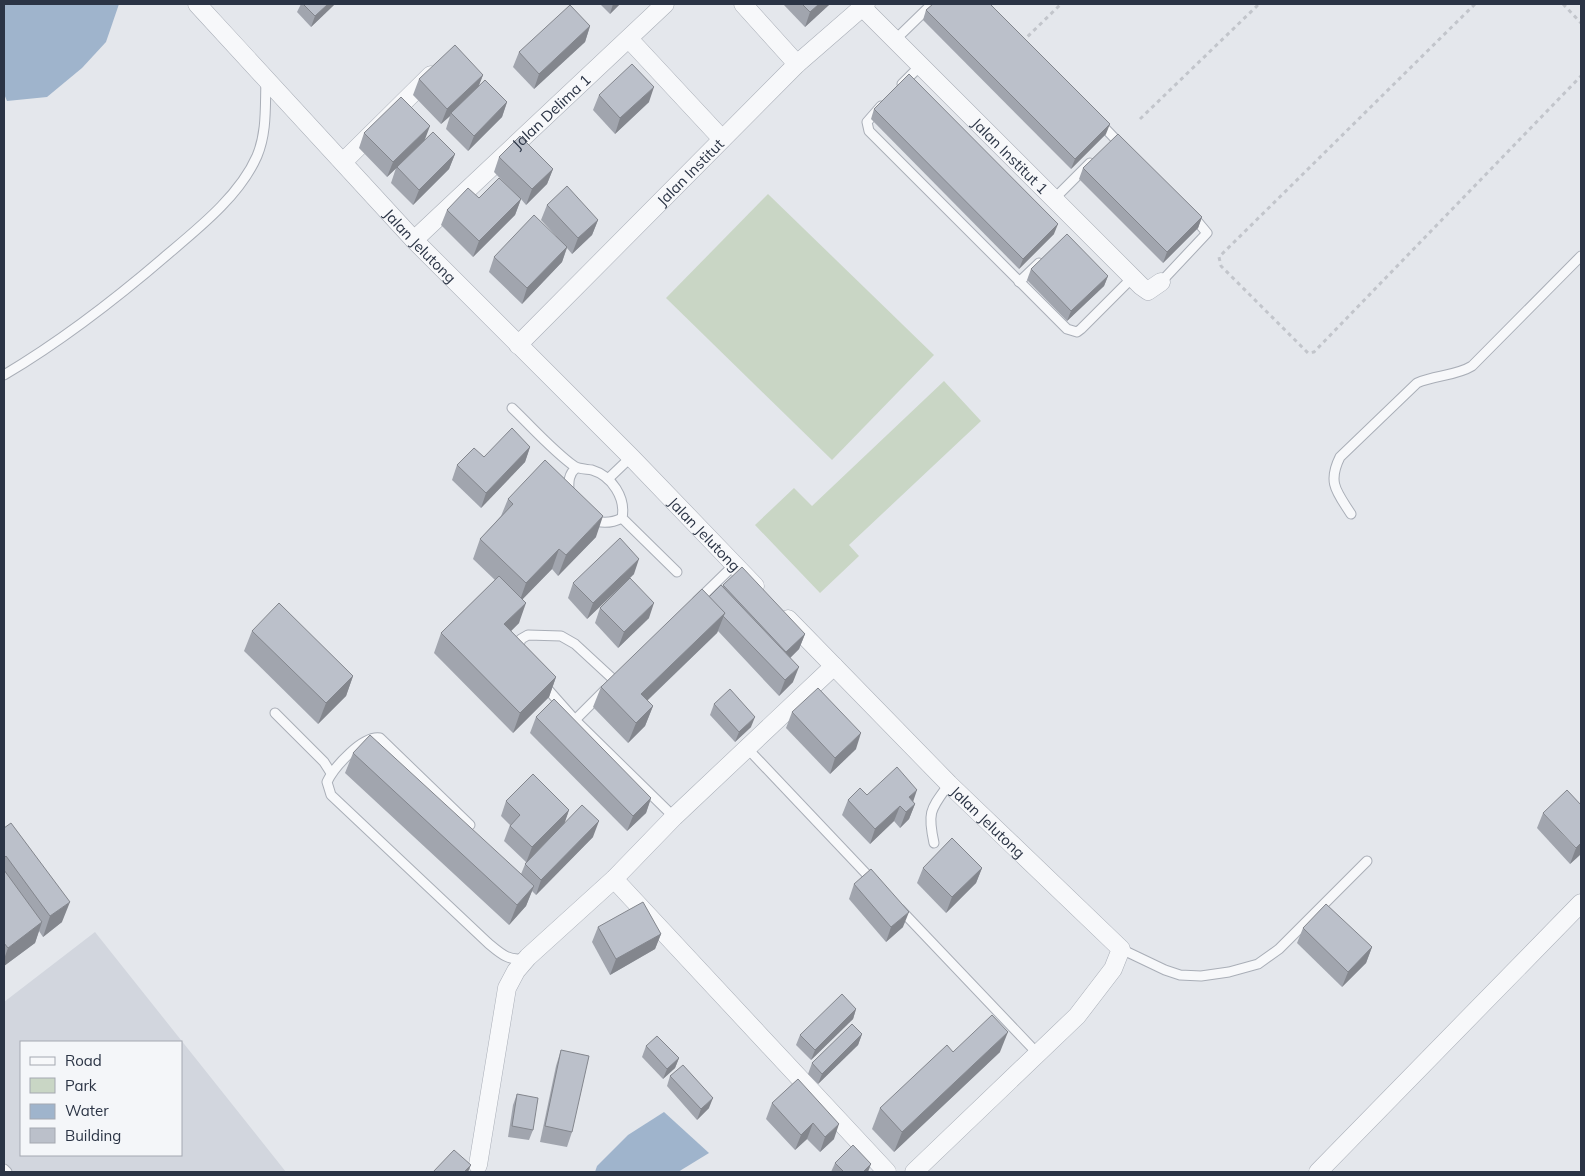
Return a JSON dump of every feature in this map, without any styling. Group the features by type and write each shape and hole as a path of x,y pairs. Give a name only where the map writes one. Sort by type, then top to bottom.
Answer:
{"street":[{"name":"Jalan Jelutong","path":"197,4 414,240 631,457 949,784 1121,949"},
{"name":"Jalan Delima 1","path":"414,240 665,4"},
{"path":"743,4 797,64"},
{"name":"Jalan Institut","path":"518,345 797,64 864,6"},
{"name":"Jalan Institut 1","path":"864,6 1054,199 1075,227 1148,290 1161,282"},
{"path":"629,39 685,108 722,139"},
{"path":"343,162 438,68"},
{"path":"478,1165 507,988 516,971 528,957 614,879 674,816 834,666"},
{"path":"614,879 856,1145 887,1172"},
{"path":"1318,1172 1526,962 1581,903"},
{"path":"914,1172 1078,1016 1113,969 1121,949"}],"lane":[{"path":"896,40 932,4"},
{"path":"922,65 869,117 866,127 869,131 1067,329 1076,332 1132,278"},
{"path":"4,375 111,303 192,234 224,201 244,177 256,157 264,132 266,78"},
{"path":"1094,118 1112,142 1128,152"},
{"path":"1054,199 1095,159"},
{"path":"1161,282 1207,233 1205,227 1182,205"},
{"path":"1019,282 1046,256"},
{"path":"1352,514 1337,492 1332,480 1334,469 1340,457 1417,383 1431,377 1465,370 1472,366 1581,256"},
{"path":"512,408 576,468 592,470 608,479 622,498 624,509 622,518 615,522 596,522 578,509 570,500 569,480 571,472 576,468"},
{"path":"608,479 631,457"},
{"path":"622,518 678,572"},
{"path":"692,606 734,565"},
{"path":"525,664 516,652 524,636 561,636 575,644 618,677 575,720"},
{"path":"537,678 575,720 674,816"},
{"path":"275,713 324,762 331,774"},
{"path":"470,825 380,738 374,737 360,744 331,774 327,782 331,795 488,943 502,955 515,960 528,957"},
{"path":"747,748 882,890"},
{"path":"934,843 930,824 932,808 949,784"},
{"name":"Jalan Jelutong","path":"1121,949 1180,975 1201,976 1228,972 1258,964 1279,949 1367,861"},
{"path":"896,905 1038,1054"},
{"path":"4,1169 7,1172"}],"path":[{"path":"1022,42 1061,4"},
{"path":"1140,119 1259,4"},
{"path":"1475,4 1218,257 1221,266 1308,353 1314,352 1581,76"},
{"path":"1563,4 1581,23"}],"shaded area":[{"path":"95,932 182,1041 20,1041 20,1156 182,1156 182,1041 286,1172 4,1172 4,1002"}],"green space":[{"path":"768,194 934,355 832,460 666,298"},
{"path":"944,381 981,421 849,545 859,556 820,593 755,525 794,488 812,506"}],"water":[{"path":"4,4 119,4 106,42 82,68 47,97 7,101 4,94"},
{"path":"664,1112 709,1153 678,1172 595,1172 597,1166 628,1135"}],"building":[{"path":"303,4 328,4 315,16"},
{"path":"802,4 819,4 810,12"},
{"path":"933,4 990,4 1110,124 1075,159 926,10"},
{"path":"570,5 590,26 539,74 519,52"},
{"path":"455,45 483,75 447,109 419,79"},
{"path":"632,64 654,87 620,118 599,95"},
{"path":"909,74 1058,224 1023,259 874,109"},
{"path":"485,80 507,102 474,136 451,113"},
{"path":"401,97 430,126 393,162 364,133"},
{"path":"433,132 455,154 419,190 397,167"},
{"path":"1118,134 1202,217 1167,252 1083,168"},
{"path":"520,136 553,169 532,189 499,157"},
{"path":"499,178 521,199 479,241 447,210 468,188 479,198"},
{"path":"567,186 598,220 578,238 547,205"},
{"path":"534,215 567,247 527,288 494,257"},
{"path":"1067,234 1108,276 1071,311 1031,269"},
{"path":"512,428 530,447 486,493 457,465 474,448 484,457"},
{"path":"545,460 603,516 566,555 559,549 526,583 480,539 513,504 508,499"},
{"path":"620,538 639,559 593,603 573,583"},
{"path":"742,567 805,634 786,652 723,585"},
{"path":"499,576 526,603 504,624 556,677 520,713 441,633"},
{"path":"630,578 654,603 624,632 600,608"},
{"path":"721,585 799,667 785,680 723,616 725,613 709,597"},
{"path":"702,589 725,613 641,694 653,706 636,723 601,687"},
{"path":"279,603 353,676 326,703 252,631"},
{"path":"818,688 861,733 835,758 792,712"},
{"path":"730,689 755,717 739,732 714,704"},
{"path":"554,699 651,798 633,816 536,717"},
{"path":"370,735 534,886 517,905 353,753"},
{"path":"897,767 917,790 909,797 915,804 906,812 900,806 875,829 848,800 860,788 867,795"},
{"path":"533,774 569,810 532,847 510,826 520,815 506,801"},
{"path":"1567,790 1581,805 1581,843 1576,848 1543,813"},
{"path":"582,805 599,821 541,880 525,864"},
{"path":"11,823 70,902 50,916 6,856 4,858 4,828"},
{"path":"952,838 982,868 952,897 923,868"},
{"path":"871,869 909,912 891,927 854,884"},
{"path":"4,870 42,922 8,948 4,943"},
{"path":"643,902 661,934 616,959 598,927"},
{"path":"1326,904 1372,947 1348,972 1303,928"},
{"path":"842,994 856,1009 815,1050 800,1035"},
{"path":"992,1015 1008,1032 902,1132 880,1108 947,1045 953,1052"},
{"path":"852,1024 862,1034 822,1074 812,1063"},
{"path":"657,1036 679,1058 667,1069 646,1046"},
{"path":"561,1050 589,1056 572,1132 545,1126"},
{"path":"683,1065 713,1098 701,1109 670,1076"},
{"path":"798,1079 839,1124 825,1137 813,1123 801,1135 772,1103"},
{"path":"517,1094 538,1098 533,1130 512,1126"},
{"path":"853,1145 871,1164 863,1172 844,1172 835,1163"},
{"path":"454,1150 471,1165 464,1172 433,1172"}]}
